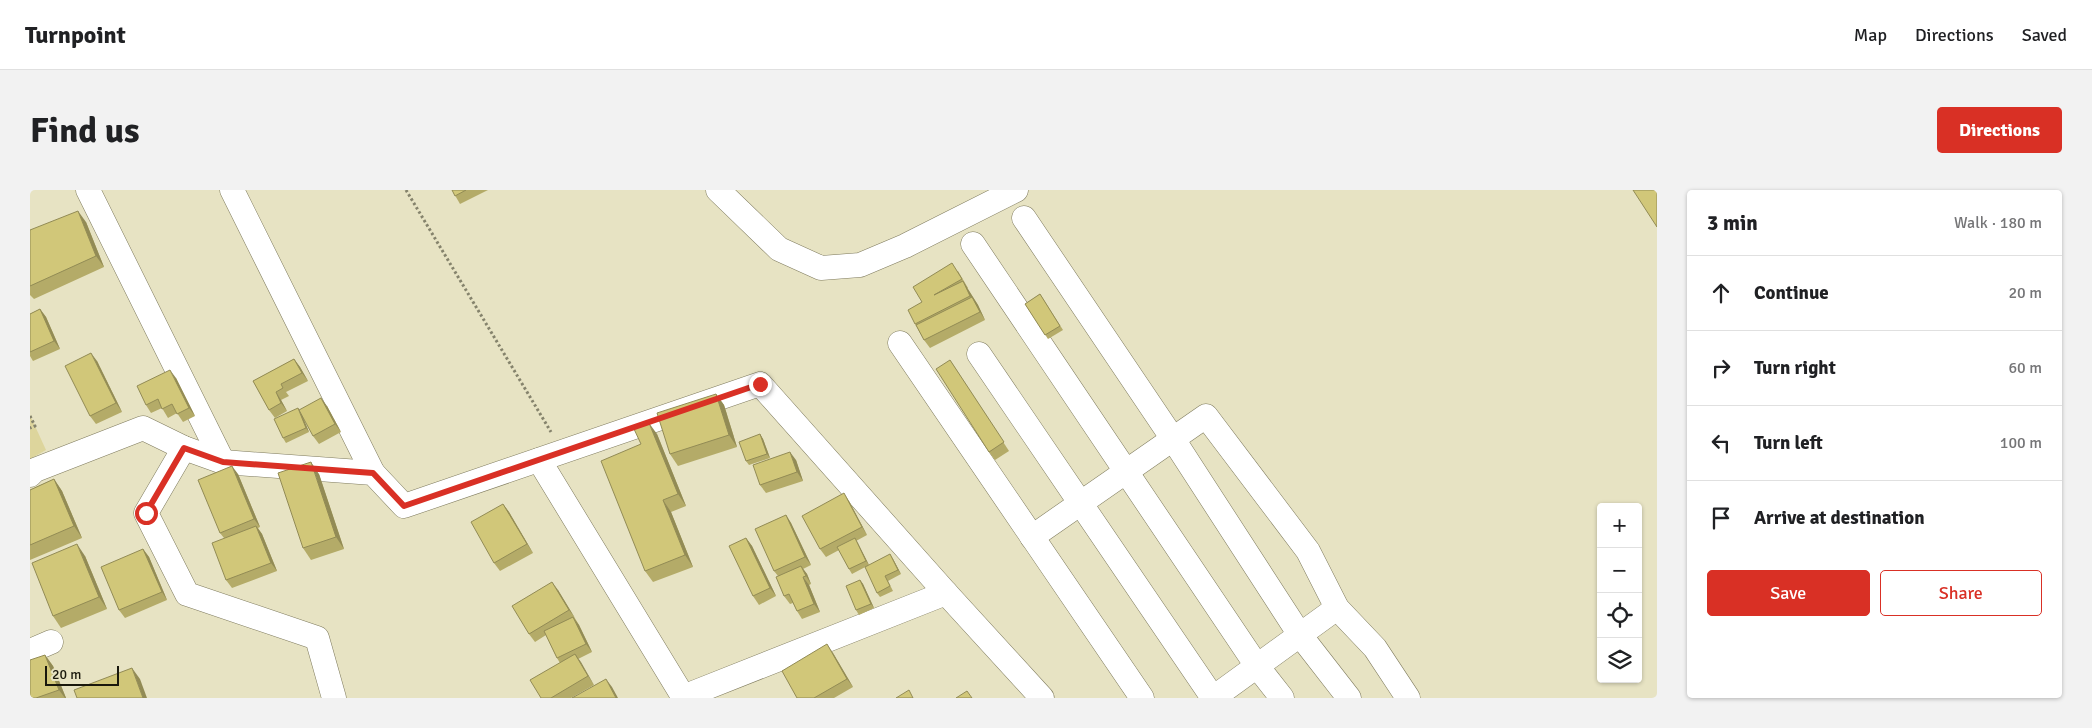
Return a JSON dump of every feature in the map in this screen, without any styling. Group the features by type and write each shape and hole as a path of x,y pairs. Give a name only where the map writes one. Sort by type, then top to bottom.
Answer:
{"street":[{"path":"88,190 223,462"},
{"path":"232,190 373,473 404,506 760,384 1042,698"},
{"path":"718,190 779,249 821,268 860,264 905,246 1016,190"},
{"path":"1024,218 1173,439 1300,635 1349,698"},
{"path":"973,244 1257,666 1282,698"},
{"path":"900,343 1142,698"},
{"path":"979,354 1213,698 1337,608"},
{"path":"1032,537 1206,416 1308,551 1337,608 1375,648 1408,698"},
{"path":"30,474 35,470 143,428 184,448 223,462 373,473"},
{"path":"184,448 146,513 187,594 317,638 334,698"},
{"path":"539,460 683,697 946,593"}],"path":[{"path":"406,190 563,452"},
{"path":"30,416 34,426 30,428"}],"shaded area":[{"path":"30,415 46,450 30,459"}],"building":[{"path":"452,190 466,190 455,196"},
{"path":"1633,190 1657,190 1657,227"},
{"path":"78,211 96,256 30,286 30,230"},
{"path":"952,263 962,279 934,295 963,281 970,296 915,324 908,310 922,302 913,287"},
{"path":"1040,294 1060,326 1045,335 1025,304"},
{"path":"972,297 980,312 924,340 916,325"},
{"path":"40,309 54,341 30,352 30,314"},
{"path":"91,353 116,403 90,416 65,366"},
{"path":"294,359 302,373 281,384 283,388 276,392 281,403 269,410 253,381"},
{"path":"950,360 1004,442 989,452 936,369"},
{"path":"170,370 189,408 177,414 172,404 162,409 158,399 146,405 137,386"},
{"path":"716,394 729,435 670,454 657,413"},
{"path":"321,398 335,424 313,436 299,410"},
{"path":"298,408 306,428 283,438 274,419"},
{"path":"649,423 678,494 663,500 685,555 645,571 601,461 641,444 634,429"},
{"path":"760,434 767,454 746,461 739,442"},
{"path":"790,452 797,472 760,485 753,465"},
{"path":"311,462 336,537 303,548 278,473"},
{"path":"232,466 254,519 220,533 198,480"},
{"path":"54,479 74,526 30,545 30,490"},
{"path":"844,493 862,527 820,549 802,516"},
{"path":"503,504 527,544 494,563 471,522"},
{"path":"786,515 805,557 774,571 755,529"},
{"path":"256,526 271,563 226,580 212,543"},
{"path":"746,538 770,588 753,596 729,546"},
{"path":"855,538 866,561 849,569 837,547"},
{"path":"77,544 99,597 53,616 32,563"},
{"path":"143,549 162,592 119,610 101,567"},
{"path":"890,554 898,570 885,576 890,586 877,593 865,567"},
{"path":"801,566 806,576 803,577 814,604 797,611 789,594 784,596 776,577"},
{"path":"860,580 871,604 856,610 846,586"},
{"path":"552,582 569,610 529,634 512,606"},
{"path":"573,617 586,644 557,658 544,631"},
{"path":"827,644 847,679 814,698 797,698 782,671"},
{"path":"575,654 588,676 551,698 541,698 530,680"},
{"path":"45,655 59,690 36,698 30,698 30,660"},
{"path":"132,668 143,698 77,698 74,690"},
{"path":"606,679 616,698 572,698"},
{"path":"909,690 913,698 896,698"},
{"path":"967,691 972,698 956,698"}],"route":[{"path":"146,513 184,448 223,462 373,473 404,506 760,384"}]}
